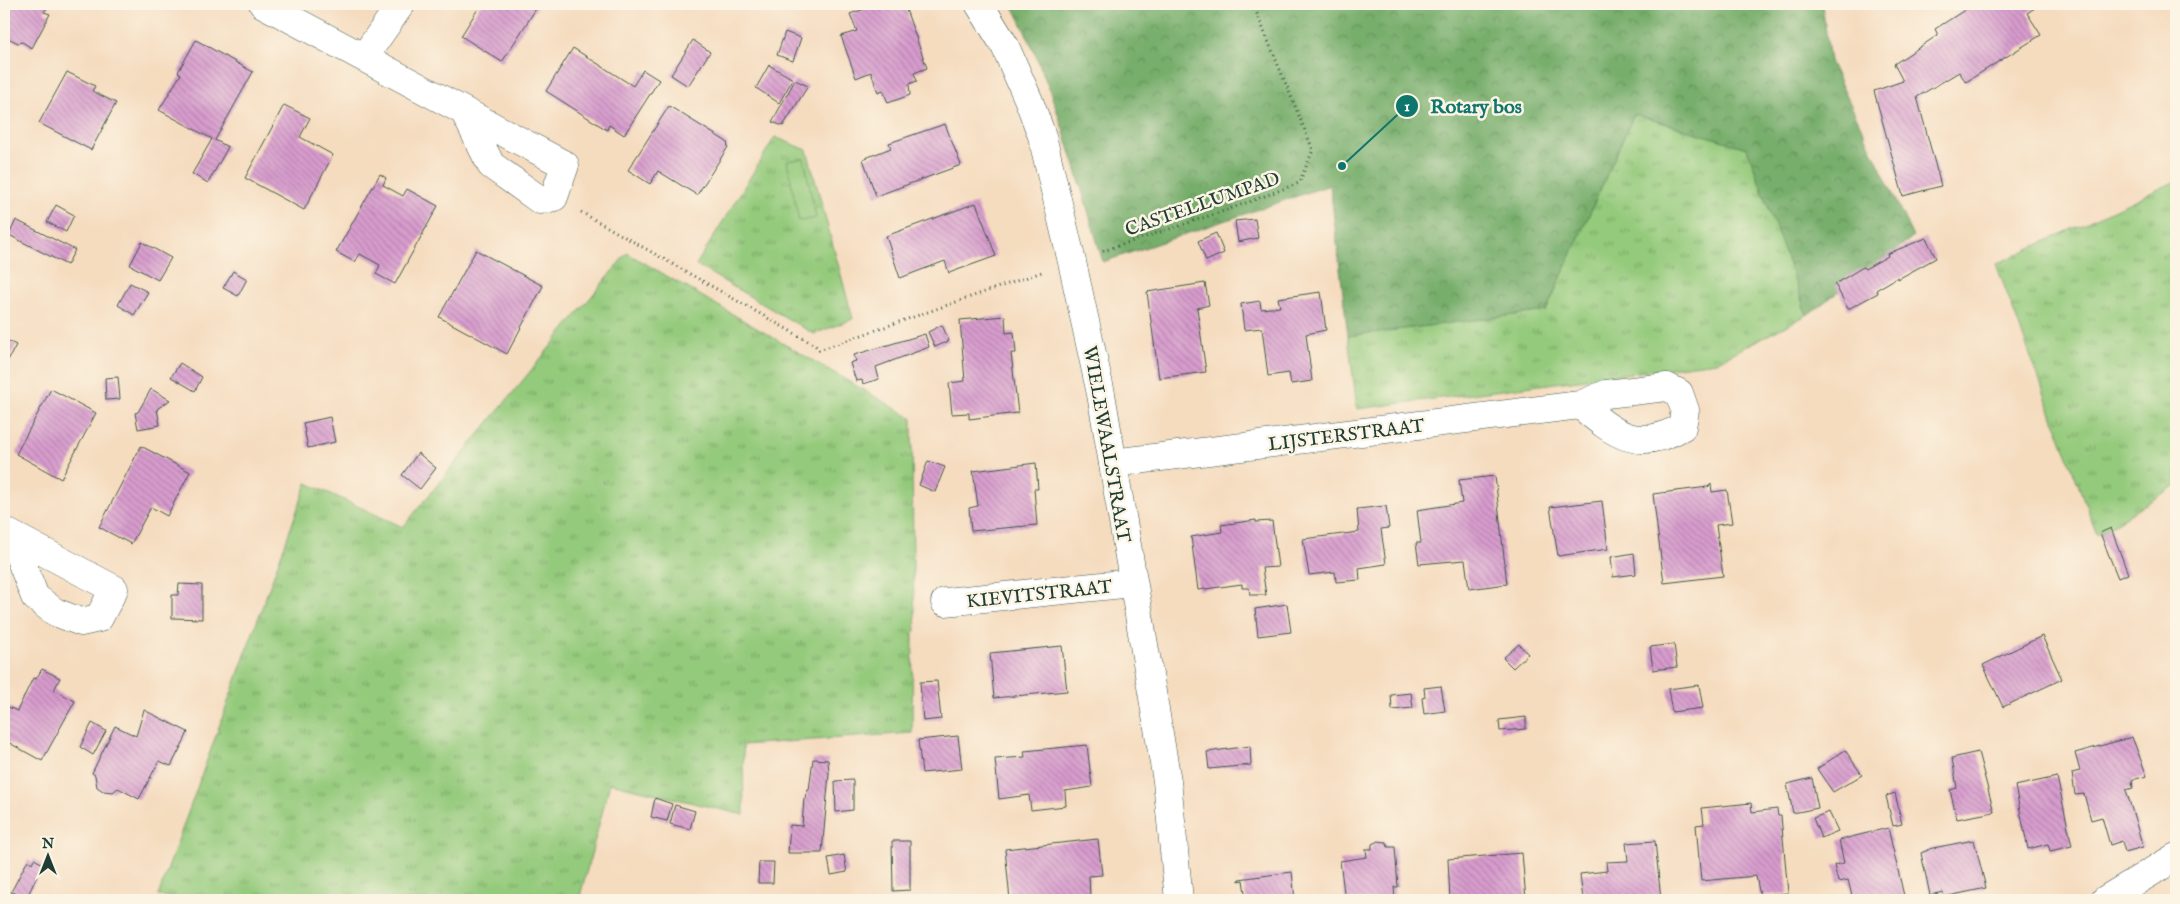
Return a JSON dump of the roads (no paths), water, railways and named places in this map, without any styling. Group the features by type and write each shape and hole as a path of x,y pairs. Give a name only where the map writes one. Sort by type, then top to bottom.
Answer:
{"street":[{"path":"262,4 565,165 554,197 540,200 490,165 465,113"},
{"path":"364,57 401,4"},
{"name":"WIELEWAALSTRAAT","path":"979,4 1005,46 1029,100 1042,136 1072,262 1101,394 1167,781 1179,900"},
{"name":"LIJSTERSTRAAT","path":"1112,463 1580,405"},
{"name":"KIEVITSTRAAT","path":"944,602 1133,583"},
{"path":"2105,900 2176,857"}],"place":[{"name":"Rotary bos","path":"1342,166"}]}
